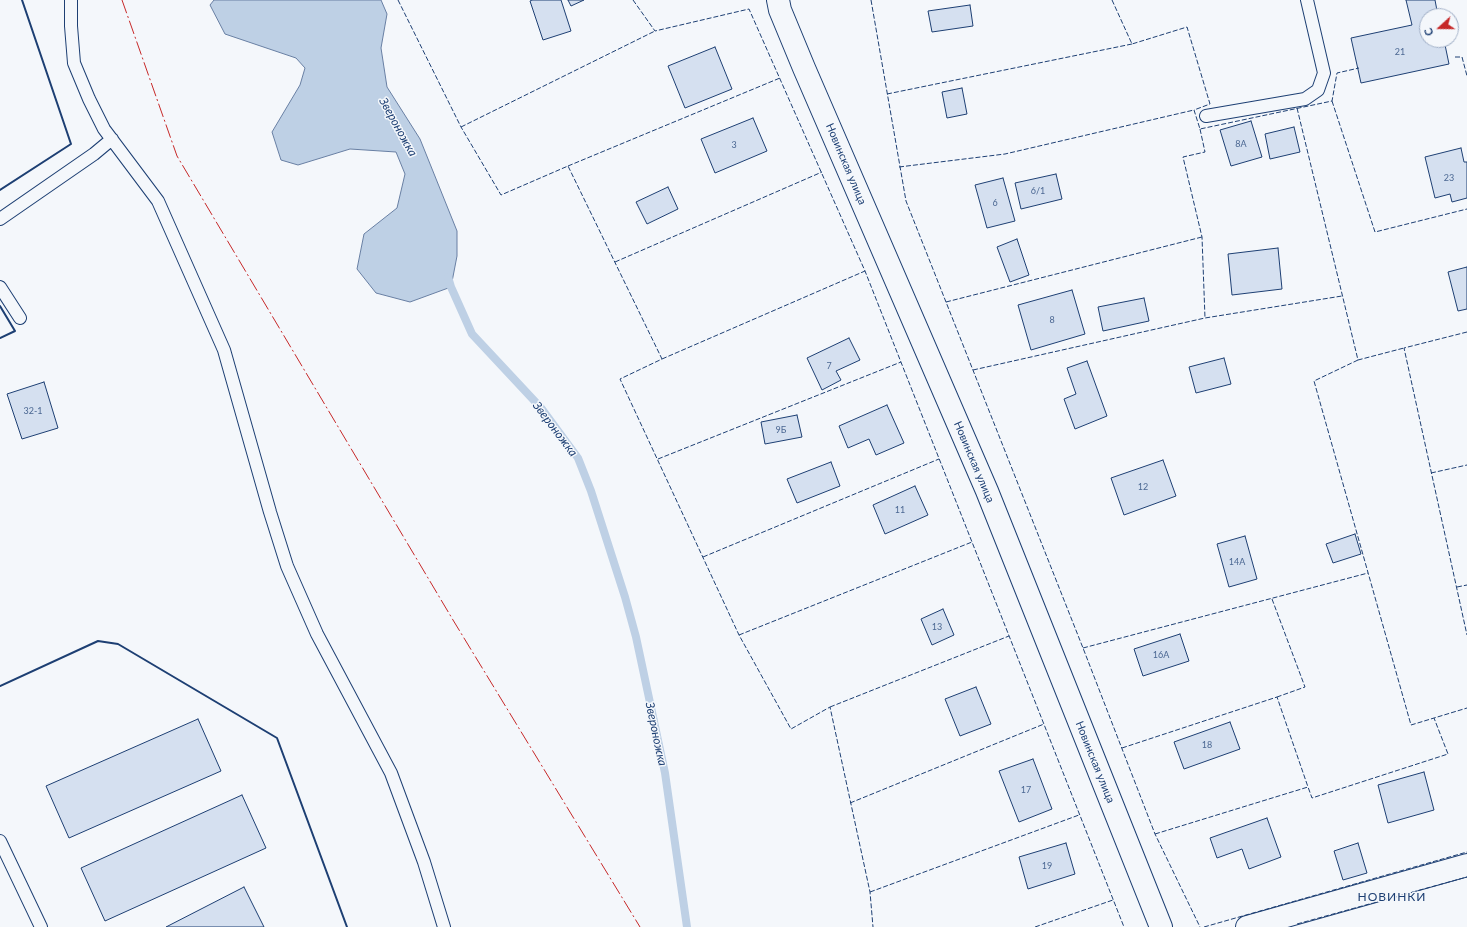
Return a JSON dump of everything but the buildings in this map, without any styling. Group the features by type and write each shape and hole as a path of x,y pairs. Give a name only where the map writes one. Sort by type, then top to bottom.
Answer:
{"street":[{"name":"Новинская улица","path":"778,0 780,10 804,68 987,491 1161,927"},
{"path":"1247,927 1467,865"}],"lane":[{"path":"71,0 71,26 74,63 89,99 104,129 158,201 224,350 287,566 317,634 391,773 424,862 444,927"},
{"path":"1206,116 1305,99 1318,90 1324,74 1307,0"},
{"path":"0,219 94,154 112,138"},
{"path":"0,287 20,318"},
{"path":"0,841 41,927"}],"water":[{"path":"214,0 381,0 387,14 381,48 387,87 420,139 457,231 457,256 451,287 410,302 376,293 357,269 364,234 397,208 405,174 396,152 350,149 298,165 281,160 272,132 300,85 305,68 296,58 225,34 210,5"}],"waterway":[{"name":"Звероножка","path":"448,277 472,334 542,409 578,458 591,491 625,597 636,637 665,773 687,927"}],"fence":[{"path":"398,0 461,127 501,195 568,166 662,359 620,379 739,635 791,729 830,707 870,892 873,927"},
{"path":"633,0 655,31 749,9 865,271 1124,927"},
{"path":"871,0 906,201 1155,834 1200,927"},
{"path":"1112,0 1132,44 1187,27 1210,104 1194,110 1200,129 1332,101 1337,73 1359,68"},
{"path":"461,127 655,31"},
{"path":"887,94 1132,44"},
{"path":"1455,57 1462,57 1467,76"},
{"path":"568,166 780,78"},
{"path":"1332,101 1375,232 1467,209"},
{"path":"1297,108 1358,360 1404,348"},
{"path":"899,167 1005,154 1194,110"},
{"path":"1200,129 1205,152 1183,157 1202,237 1205,318"},
{"path":"615,262 822,172"},
{"path":"946,302 1202,237"},
{"path":"662,359 865,271"},
{"path":"973,370 1205,318 1342,296"},
{"path":"1467,332 1404,348 1467,635"},
{"path":"1358,360 1314,381 1411,725 1467,708"},
{"path":"658,459 901,362"},
{"path":"703,557 939,459"},
{"path":"1431,473 1467,465"},
{"path":"739,635 972,542"},
{"path":"1083,648 1368,573"},
{"path":"1457,587 1467,585"},
{"path":"1272,599 1305,687 1277,697"},
{"path":"830,707 1009,636"},
{"path":"1122,748 1277,697 1308,787"},
{"path":"1155,834 1308,787 1312,798 1448,754 1434,718"},
{"path":"850,803 1044,724"},
{"path":"870,892 1079,815"},
{"path":"1204,927 1467,852"},
{"path":"1297,924 1467,877"},
{"path":"1035,927 1113,900"}],"wall":[{"path":"0,190 71,144 22,0"},
{"path":"0,306 15,331 0,338"},
{"path":"0,686 98,641 118,644 277,738 347,927"}],"power":[{"path":"122,0 177,156 453,620 640,927"}],"district":[{"name":"НОВИНКИ","path":"1392,897"}]}
